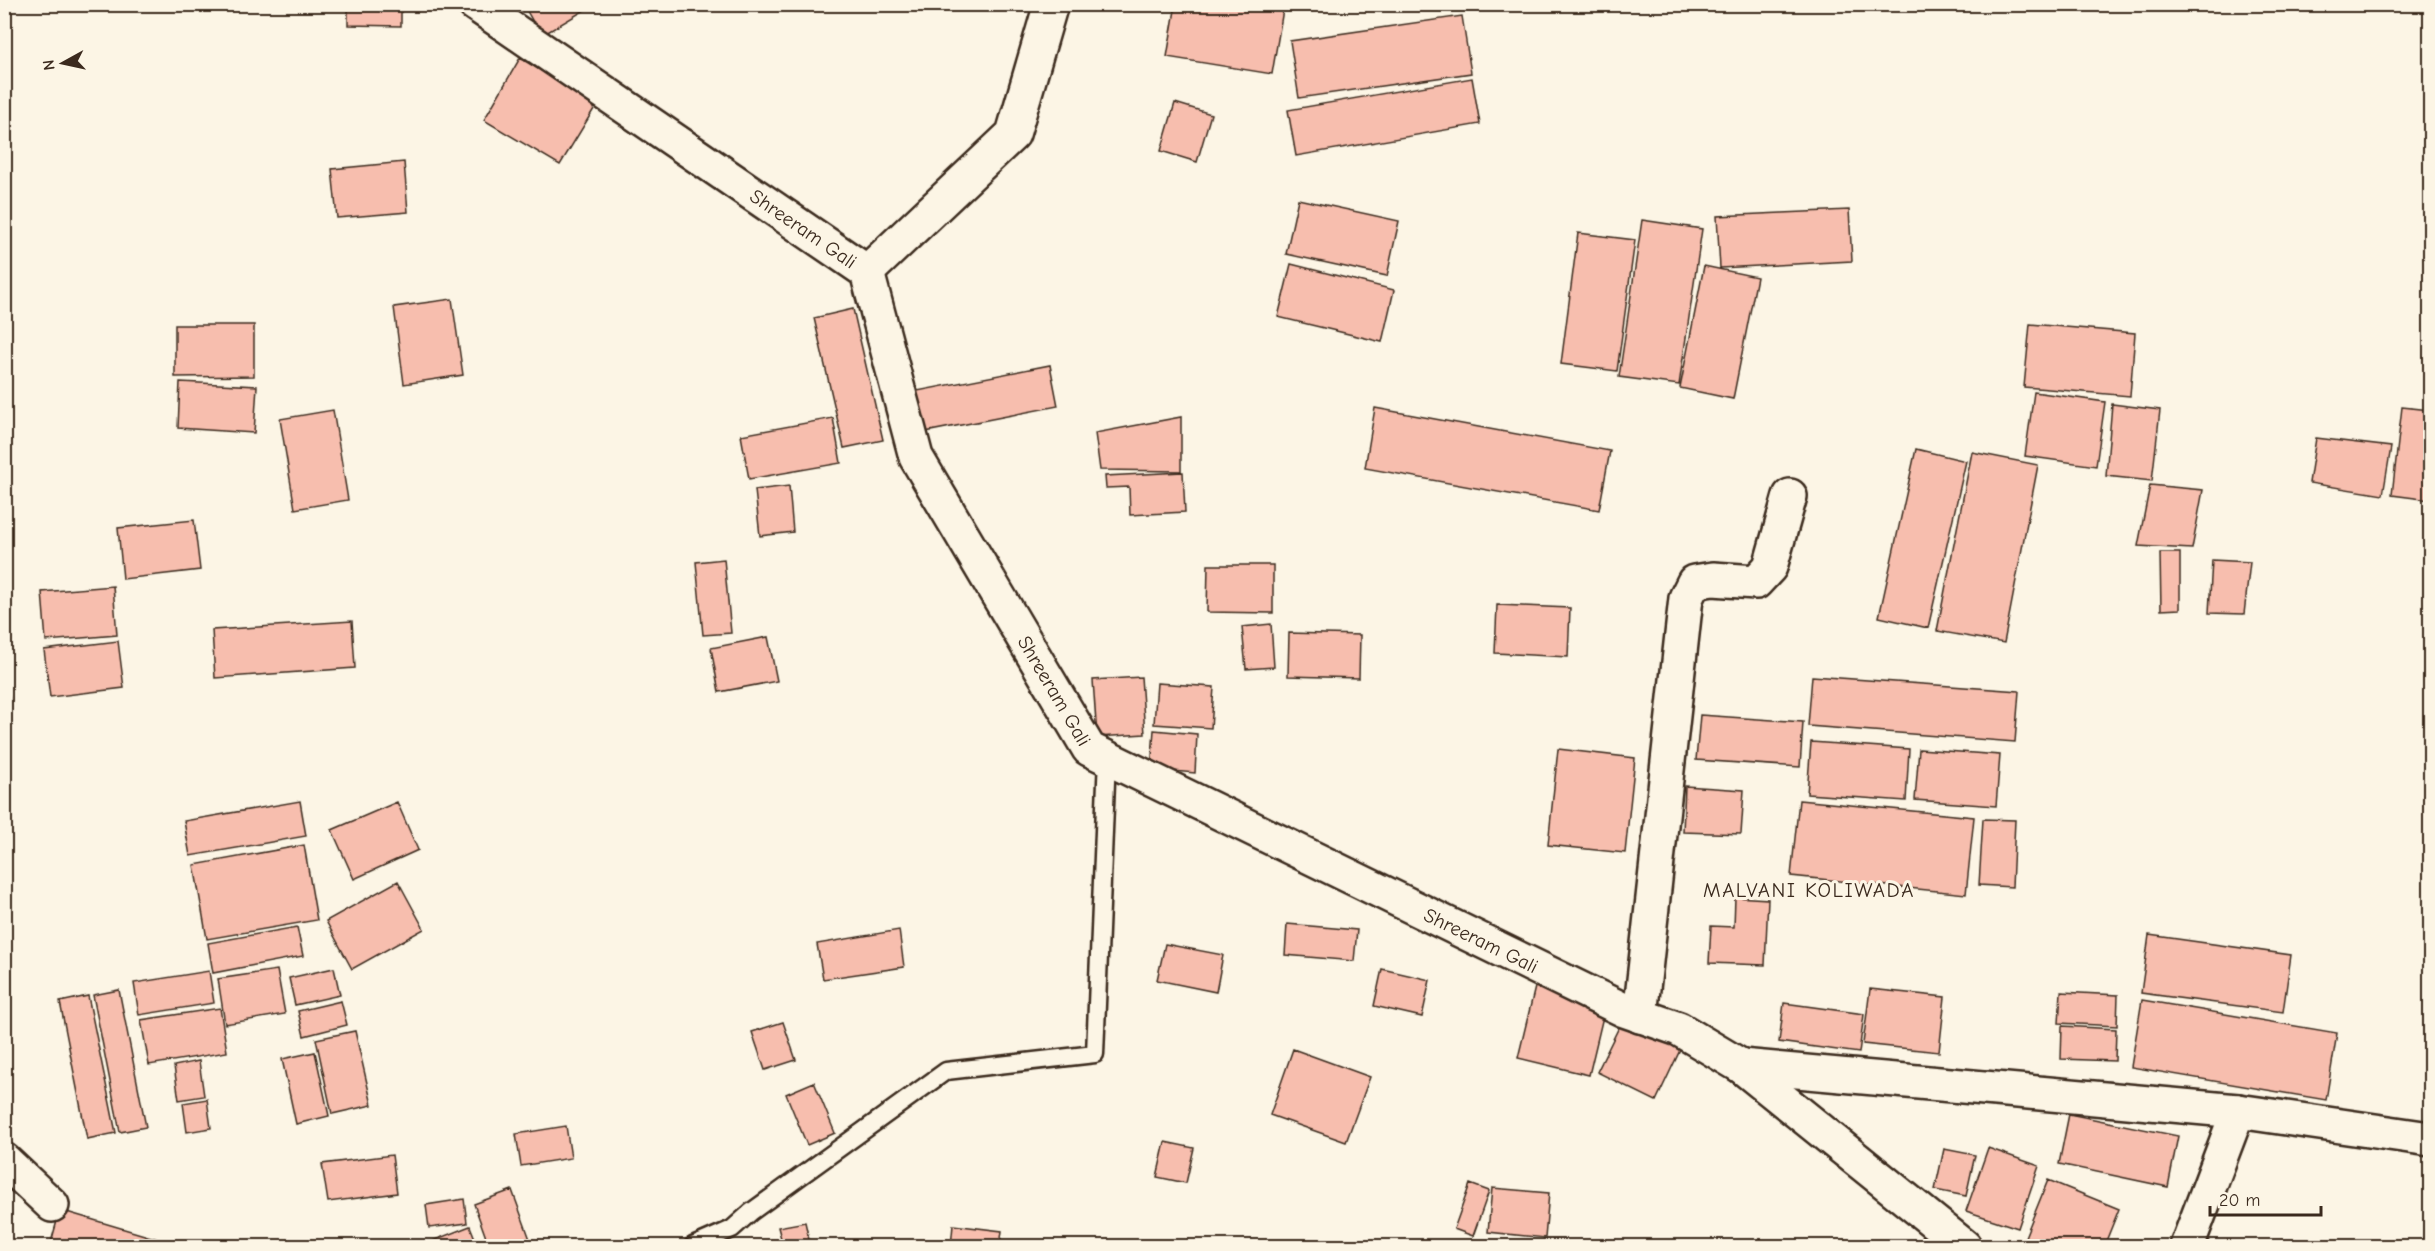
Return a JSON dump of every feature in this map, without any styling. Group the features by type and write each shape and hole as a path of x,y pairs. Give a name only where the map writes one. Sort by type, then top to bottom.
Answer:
{"street":[{"name":"Shreeram Gali","path":"475,4 867,272 916,457 1089,749 1624,1010 1679,1029 1741,1066 1964,1246"},
{"path":"867,272 1013,134 1051,4"},
{"path":"1640,1016 1686,598 1694,582 1713,579 1756,582 1770,567 1790,496"},
{"path":"1741,1066 2238,1111 2430,1140"},
{"path":"2187,1246 2238,1111"},
{"path":"4,1160 52,1205"}],"lane":[{"path":"693,1246 732,1229 751,1212 946,1071 1095,1054 1107,757"}],"building":[{"path":"348,4 401,4 401,26 348,25"},
{"path":"523,4 595,4 541,36"},
{"path":"1176,4 1284,4 1272,74 1167,57"},
{"path":"1462,16 1471,73 1299,98 1290,41"},
{"path":"520,58 597,104 560,165 484,120"},
{"path":"1472,78 1480,124 1296,156 1288,110"},
{"path":"1175,103 1211,114 1197,162 1161,151"},
{"path":"404,162 408,212 337,218 332,169"},
{"path":"1298,199 1399,221 1387,276 1286,254"},
{"path":"1849,210 1852,261 1720,268 1717,216"},
{"path":"1642,220 1702,229 1679,385 1619,377"},
{"path":"1578,233 1635,240 1617,371 1561,364"},
{"path":"1291,264 1394,290 1382,342 1278,317"},
{"path":"1704,266 1757,277 1733,399 1680,388"},
{"path":"452,299 463,375 404,384 394,307"},
{"path":"853,309 883,440 844,448 814,318"},
{"path":"2030,324 2135,333 2130,396 2024,387"},
{"path":"175,325 254,325 254,376 175,377"},
{"path":"1050,365 1058,406 920,433 912,392"},
{"path":"180,382 257,386 254,433 178,428"},
{"path":"2034,392 2105,402 2096,466 2025,456"},
{"path":"2112,404 2160,410 2152,481 2106,476"},
{"path":"2402,407 2430,410 2430,500 2392,495"},
{"path":"1375,408 1610,451 1599,510 1365,468"},
{"path":"333,410 348,500 295,509 280,419"},
{"path":"1181,417 1181,471 1100,470 1095,433"},
{"path":"833,418 841,463 749,479 741,435"},
{"path":"2316,438 2391,447 2383,495 2309,483"},
{"path":"1916,449 1966,461 1928,628 1879,617"},
{"path":"1972,452 2038,465 2004,643 1937,631"},
{"path":"1183,472 1185,512 1130,515 1129,487 1106,488 1105,476"},
{"path":"2150,485 2203,490 2192,549 2138,546"},
{"path":"789,486 793,532 760,536 755,490"},
{"path":"194,520 200,570 123,579 118,528"},
{"path":"2160,553 2180,553 2180,609 2161,610"},
{"path":"724,559 731,633 703,635 696,562"},
{"path":"2212,560 2250,562 2244,614 2209,613"},
{"path":"1208,565 1273,565 1273,613 1207,612"},
{"path":"113,586 117,635 46,641 42,592"},
{"path":"1497,605 1570,608 1568,657 1495,653"},
{"path":"352,621 355,668 215,678 212,630"},
{"path":"1271,624 1274,667 1246,669 1242,627"},
{"path":"1289,633 1360,635 1359,678 1288,676"},
{"path":"768,637 777,681 719,692 711,648"},
{"path":"118,641 124,688 50,697 44,650"},
{"path":"4,656 9,700 4,700"},
{"path":"1812,676 2019,691 2015,742 1808,726"},
{"path":"1141,677 1145,734 1097,737 1093,680"},
{"path":"1157,683 1214,687 1211,728 1154,724"},
{"path":"1700,715 1803,722 1800,767 1696,760"},
{"path":"1154,730 1197,734 1195,773 1151,769"},
{"path":"1811,742 1909,749 1906,801 1807,794"},
{"path":"1558,749 1635,758 1625,853 1548,845"},
{"path":"1919,749 2000,755 1996,806 1915,800"},
{"path":"1685,786 1744,790 1741,834 1683,832"},
{"path":"1799,800 1974,817 1966,894 1791,876"},
{"path":"300,801 306,836 190,856 184,821"},
{"path":"397,802 418,850 354,879 332,830"},
{"path":"1983,819 2015,820 2012,887 1979,885"},
{"path":"304,845 317,920 207,939 194,865"},
{"path":"398,881 424,929 352,969 326,921"},
{"path":"1735,897 1768,899 1765,965 1709,963 1711,926 1734,927"},
{"path":"1287,924 1357,930 1354,961 1285,955"},
{"path":"297,927 303,956 213,973 208,943"},
{"path":"899,930 904,967 823,979 817,944"},
{"path":"2149,935 2291,955 2283,1012 2141,993"},
{"path":"1165,944 1223,955 1216,992 1157,980"},
{"path":"334,968 340,995 295,1005 289,978"},
{"path":"1382,969 1430,980 1422,1017 1374,1006"},
{"path":"277,970 285,1014 225,1024 218,979"},
{"path":"209,971 214,1003 139,1015 134,983"},
{"path":"1535,987 1606,1004 1589,1075 1518,1058"},
{"path":"1870,989 1945,997 1939,1052 1863,1044"},
{"path":"119,990 146,1127 120,1132 93,995"},
{"path":"2061,992 2118,995 2117,1026 2059,1023"},
{"path":"88,996 116,1133 87,1139 60,1002"},
{"path":"2142,1000 2337,1033 2326,1100 2131,1067"},
{"path":"341,1001 347,1025 304,1036 298,1011"},
{"path":"1784,1003 1864,1014 1859,1053 1779,1042"},
{"path":"220,1008 227,1052 149,1065 141,1020"},
{"path":"1623,1019 1681,1048 1656,1101 1597,1072"},
{"path":"783,1022 796,1060 765,1070 752,1032"},
{"path":"2062,1026 2116,1029 2115,1061 2061,1059"},
{"path":"355,1031 372,1105 332,1114 316,1039"},
{"path":"1293,1049 1370,1077 1346,1142 1270,1115"},
{"path":"315,1052 329,1116 296,1124 282,1059"},
{"path":"199,1061 204,1096 179,1100 174,1066"},
{"path":"814,1082 835,1133 807,1145 786,1094"},
{"path":"207,1099 211,1128 187,1132 183,1103"},
{"path":"2069,1114 2178,1136 2168,1187 2059,1164"},
{"path":"566,1126 571,1158 521,1166 516,1134"},
{"path":"1165,1142 1194,1148 1186,1183 1157,1177"},
{"path":"1988,1148 2039,1166 2018,1228 1966,1211"},
{"path":"1944,1149 1975,1155 1966,1196 1935,1190"},
{"path":"392,1155 397,1193 328,1202 322,1164"},
{"path":"2048,1180 2119,1209 2104,1246 2035,1246 2023,1242"},
{"path":"1470,1184 1489,1191 1473,1236 1454,1229"},
{"path":"1492,1188 1549,1193 1545,1238 1488,1232"},
{"path":"512,1190 531,1242 520,1246 489,1246 474,1204"},
{"path":"464,1199 467,1223 429,1228 426,1205"},
{"path":"60,1210 158,1239 156,1246 50,1246"},
{"path":"805,1222 810,1244 783,1246 778,1227"},
{"path":"953,1225 1002,1231 1000,1246 951,1246"},
{"path":"470,1226 478,1246 429,1246 427,1243"}],"district":[{"name":"MALVANI KOLIWADA","path":"1809,890"}]}
